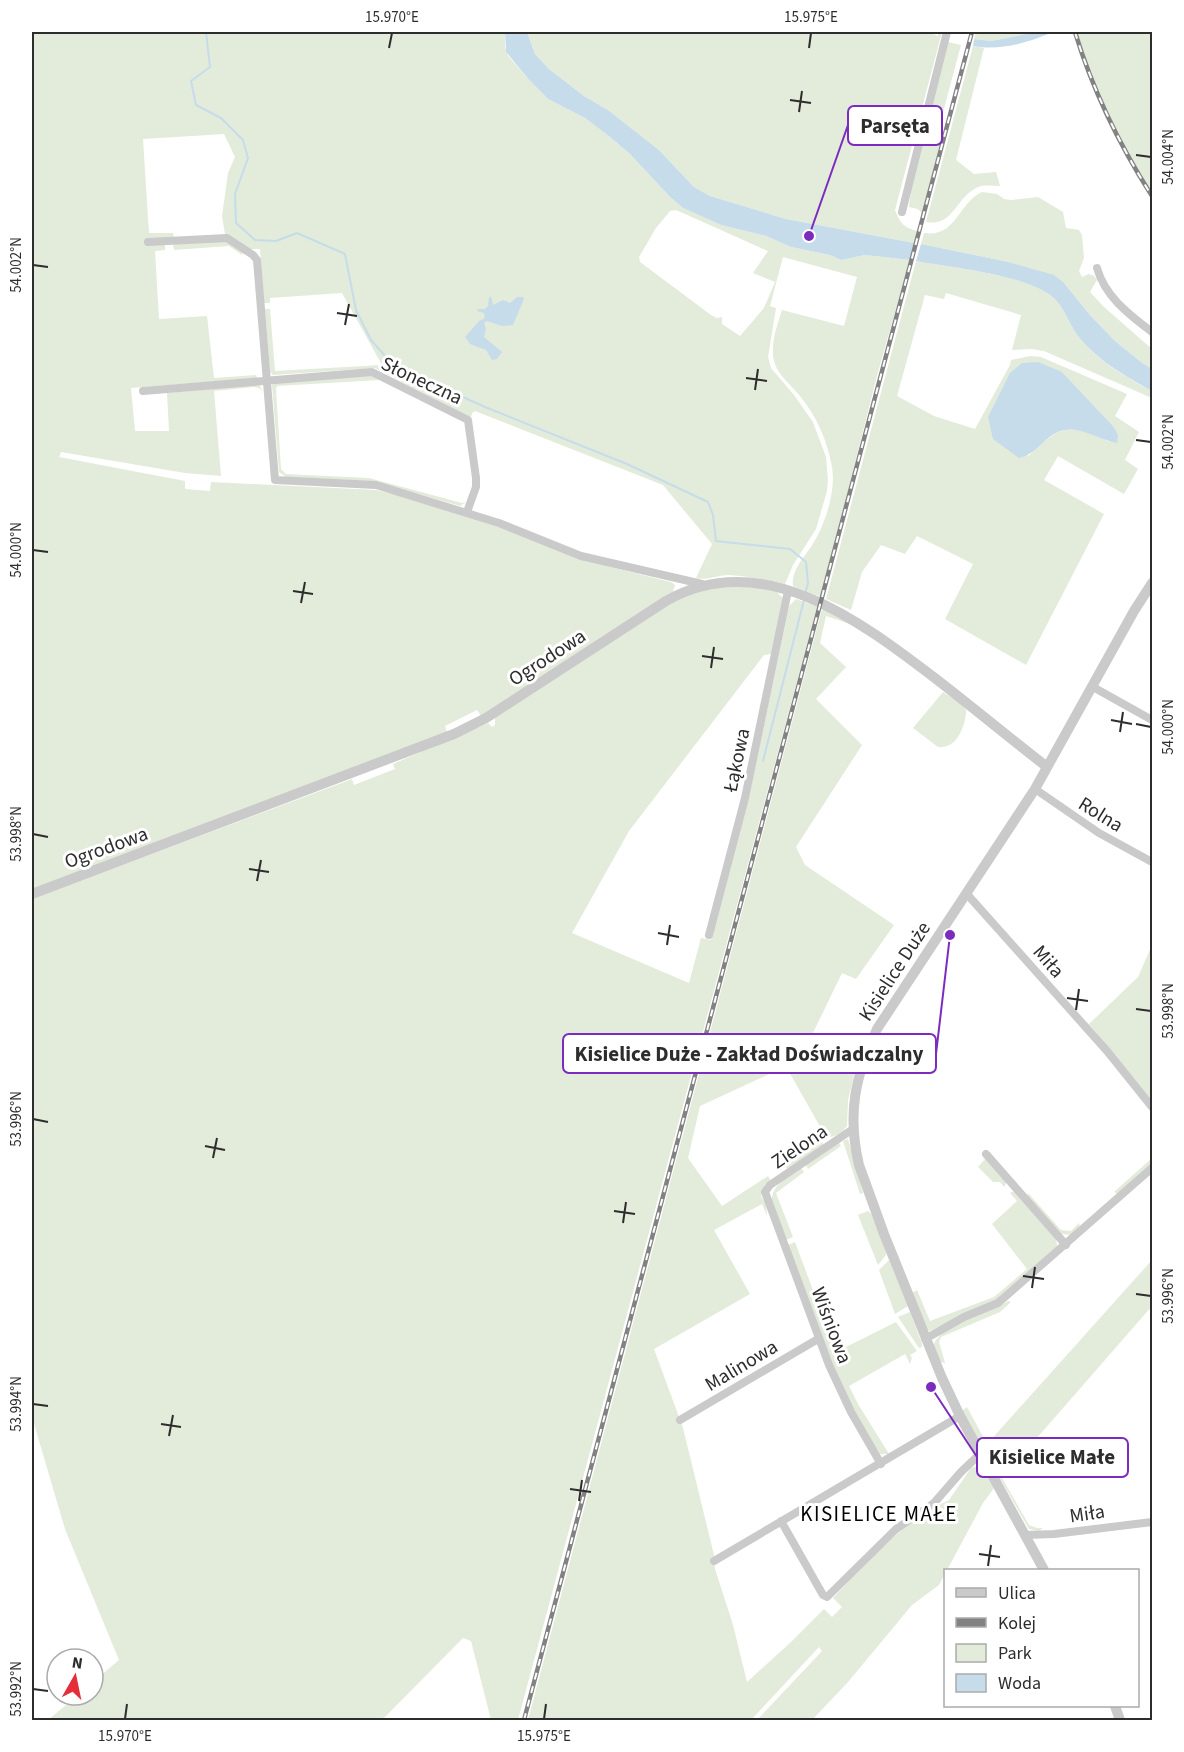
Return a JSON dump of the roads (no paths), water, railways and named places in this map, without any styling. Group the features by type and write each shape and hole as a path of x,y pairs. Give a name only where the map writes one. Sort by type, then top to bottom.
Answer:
{"street":[{"path":"902,212 947,32"},
{"path":"148,242 227,238 257,260 275,480 376,485 467,513 581,556 702,584"},
{"path":"1097,268 1114,299 1152,332"},
{"name":"Słoneczna","path":"142,391 372,372 468,420 476,487 467,513"},
{"name":"Ogrodowa","path":"32,894 454,734 486,718 666,601 702,584 720,581 742,581 788,591 826,605 871,631 1047,766"},
{"name":"Kisielice Duże","path":"1043,1569 960,1416 925,1339 864,1181 855,1146 854,1102 858,1077 874,1035 1035,789 1134,611 1152,583"},
{"name":"Łąkowa","path":"709,935 745,798 788,591"},
{"path":"1093,687 1152,720"},
{"name":"Rolna","path":"1035,789 1091,828 1152,862"},
{"name":"Miła","path":"966,892 1107,1051 1152,1107"},
{"name":"Zielona","path":"765,1192 770,1185 853,1129"},
{"path":"986,1154 1065,1245"},
{"path":"925,1339 964,1317 998,1303 1152,1168"},
{"name":"Wiśniowa","path":"765,1192 818,1339 842,1394 881,1464"},
{"name":"Malinowa","path":"680,1420 818,1339"},
{"path":"714,1561 960,1416"},
{"path":"781,1521 823,1595 827,1597 896,1529 934,1503 980,1454"},
{"name":"Miła","path":"1025,1535 1054,1534 1152,1522"}],"water":[{"path":"505,32 527,32 535,54 549,69 584,96 608,110 659,150 694,187 710,196 786,219 914,243 910,260 865,255 841,260 830,255 791,247 766,236 721,225 683,208 610,137 585,118 548,99 506,52"},
{"path":"1037,32 1053,32 1014,45 973,46 974,39 991,41"},
{"path":"921,244 1004,261 1054,275 1064,283 1115,341 1152,369 1152,391 1122,374 1094,353 1078,336 1059,304 1050,295 1022,282 1004,277 916,261"},
{"path":"491,296 493,305 503,300 510,303 517,297 524,299 513,325 502,326 487,321 484,323 486,329 484,337 502,352 497,359 492,360 486,350 470,344 465,337 479,321 485,318 484,313 477,311 488,306"},
{"path":"1038,362 1062,372 1114,427 1118,435 1117,443 1081,431 1064,430 1055,433 1030,453 1019,458 993,439 988,417 1010,373 1022,363"}],"waterway":[{"path":"206,32 210,67 191,81 196,105 221,118 243,140 248,158 235,194 236,223 255,240 276,241 297,233 345,254 356,310 371,340 394,366 485,407 627,464 708,502 713,515 716,541 790,549 806,562 808,583 805,594"},
{"path":"763,761 804,600"}],"railway":[{"path":"524,1720 972,32"},
{"path":"1075,32 1108,116 1152,196"}],"place":[{"name":"Parsęta","path":"809,236"},
{"name":"Kisielice Duże - Zakład Doświadczalny","path":"950,935"},
{"name":"Kisielice Małe","path":"931,1387"}],"district":[{"name":"KISIELICE MAŁE","path":"879,1514"}]}
